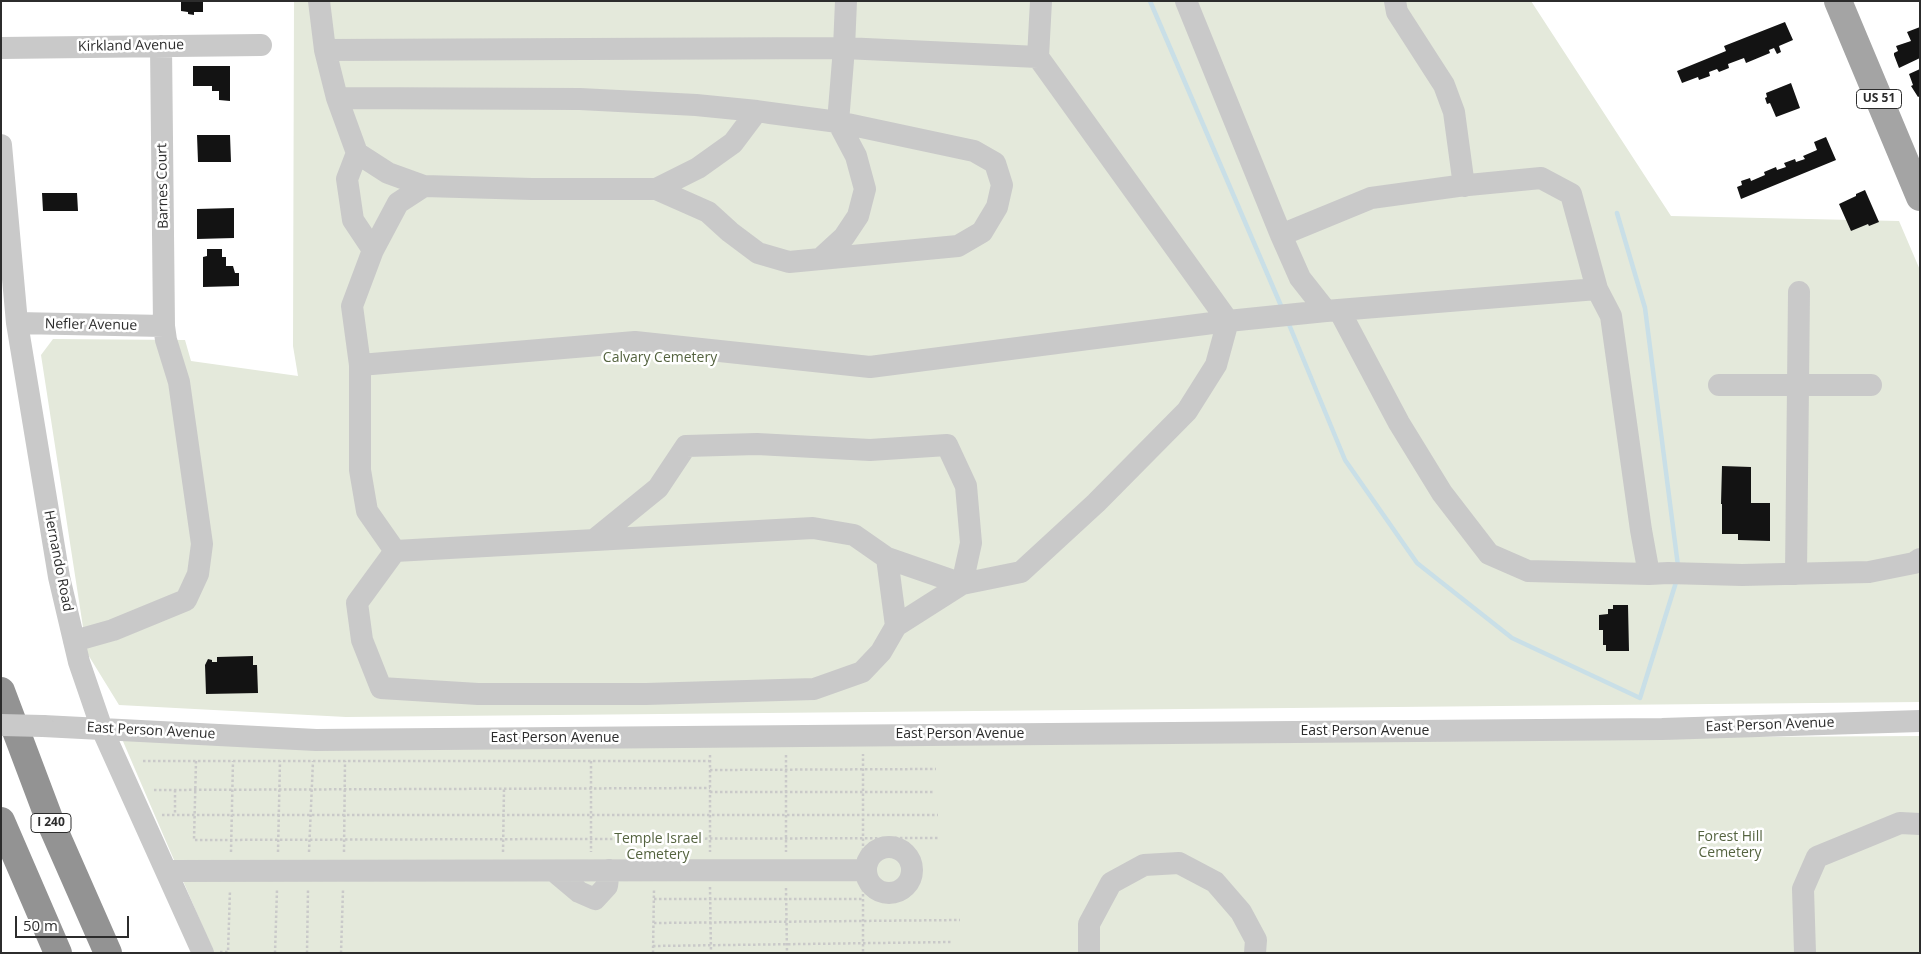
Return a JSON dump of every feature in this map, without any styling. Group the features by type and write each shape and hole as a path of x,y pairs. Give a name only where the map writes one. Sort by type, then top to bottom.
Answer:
{"highway":[{"name":"I 240","path":"1,691 50,821 108,953"},
{"path":"1,822 58,953"}],"main road":[{"name":"US 51","path":"1838,1 1920,197"}],"street":[{"path":"319,1 325,50 337,98 357,153 388,173 424,186 532,189 656,189 708,212 730,232 758,253 789,262 958,246 982,232 997,207 1002,185 995,162 974,151 838,122 757,111 696,105 580,99 337,98"},
{"path":"820,259 844,237 858,216 865,189 856,156 838,122 846,1"},
{"path":"1041,1 1038,57 1228,321"},
{"path":"1186,1 1300,278 1404,430 1442,493 1489,554 1528,571 1650,574 1868,572 1914,563 1920,559"},
{"path":"1395,1 1397,12 1444,84 1454,112 1464,186"},
{"name":"Kirkland Avenue","path":"1,48 261,45"},
{"name":"Barnes Court","path":"74,641 113,630 186,600 198,574 202,544 180,382 166,340 164,326 162,46"},
{"path":"325,50 844,48 1038,57"},
{"path":"656,189 698,168 733,143 757,111"},
{"name":"Hernando Road","path":"1,145 17,323 59,577 79,662 102,729 203,953"},
{"path":"357,153 346,179 353,220 372,250"},
{"path":"1281,235 1371,198 1541,178 1571,194 1598,289 1611,316 1641,530 1650,574"},
{"path":"395,551 367,511 360,470 360,365 352,306 372,250 398,203 424,186"},
{"path":"360,365 635,342 870,367 1264,316 1598,289"},
{"path":"1796,574 1799,292"},
{"path":"395,551 357,603 362,640 381,688 478,694 646,694 814,689 862,672 881,652 896,626 962,584 1021,572 1096,503 1186,411 1216,365 1228,321"},
{"name":"Nefler Avenue","path":"17,323 164,326"},
{"path":"1719,385 1871,385"},
{"path":"594,540 658,488 686,446 757,444 870,450 946,445 966,486 971,544 962,584"},
{"path":"395,551 813,528 854,535 887,558 962,584"},
{"path":"887,558 896,626"},
{"name":"East Person Avenue","path":"1,725 316,740 1642,729 1920,721"},
{"path":"1805,953 1803,889 1817,857 1900,823 1920,824"},
{"path":"1089,953 1089,924 1111,883 1144,865 1179,863 1215,882 1241,912 1256,940 1255,953"},
{"path":"166,871 554,870 579,892 595,899 607,886 600,870 864,870"}],"path":[{"path":"863,746 863,953"},
{"path":"710,754 711,953"},
{"path":"786,754 787,953"},
{"path":"143,761 710,761"},
{"path":"196,761 194,840 939,838"},
{"path":"591,761 591,839 600,870"},
{"path":"710,770 936,769"},
{"path":"503,870 504,789"},
{"path":"154,790 591,789 935,792"},
{"path":"175,790 175,815"},
{"path":"160,815 938,815"},
{"path":"653,953 655,870"},
{"path":"654,899 863,899"},
{"path":"654,922 960,920"},
{"path":"654,946 952,942"}],"green space":[{"name":"Calvary Cemetery","path":"294,1 1531,1 1671,216 1899,221 1920,270 1920,702 346,717 119,705 87,653 41,355 53,339 185,340 191,361 298,376 293,346"},
{"path":"1920,736 1920,953 214,953 122,739 956,741"}],"building":[{"path":"181,1 203,1 203,12 194,12 194,15 181,11"},
{"path":"1785,22 1793,40 1779,46 1781,52 1777,54 1774,48 1769,50 1770,53 1746,63 1744,58 1728,64 1729,68 1719,72 1717,69 1709,72 1710,76 1699,80 1698,77 1682,83 1677,71 1726,51 1724,46"},
{"path":"1920,27 1920,58 1899,68 1894,55 1898,51 1896,46 1911,41 1907,32"},
{"path":"193,66 230,66 230,101 219,100 219,91 212,91 212,86 193,86"},
{"path":"1920,69 1920,96 1918,97 1911,86 1913,85 1909,74"},
{"path":"1791,83 1800,108 1776,117 1770,103 1767,104 1766,93"},
{"path":"197,135 230,135 231,162 198,162"},
{"path":"1826,137 1836,160 1741,199 1737,187 1742,185 1741,181 1750,178 1751,181 1765,175 1764,172 1776,167 1777,170 1786,167 1784,163 1795,159 1796,162 1805,159 1803,156 1817,150 1814,142"},
{"path":"1865,190 1879,222 1851,231 1839,204"},
{"path":"42,193 77,193 78,211 43,211"},
{"path":"234,208 234,238 197,239 197,209"},
{"path":"207,249 222,249 222,257 226,257 226,266 233,266 235,273 239,273 239,286 203,287 203,257 207,256"},
{"path":"1722,466 1751,467 1751,503 1770,503 1770,541 1738,540 1738,534 1722,534"},
{"path":"1613,605 1628,605 1629,651 1606,651 1606,645 1603,645 1603,630 1599,630 1599,615 1608,614 1608,609 1613,609"},
{"path":"253,656 253,665 257,665 258,693 206,694 205,665 208,659 212,660 212,662 217,662 217,657"}],"waterway":[{"path":"1150,1 1282,308"},
{"path":"1617,213 1645,308 1678,566"},
{"path":"1288,322 1345,460 1417,563 1512,638 1640,698 1677,579"}],"park label":[{"name":"Forest Hill Cemetery","path":"1730,846"},
{"name":"Temple Israel Cemetery","path":"658,848"}]}
